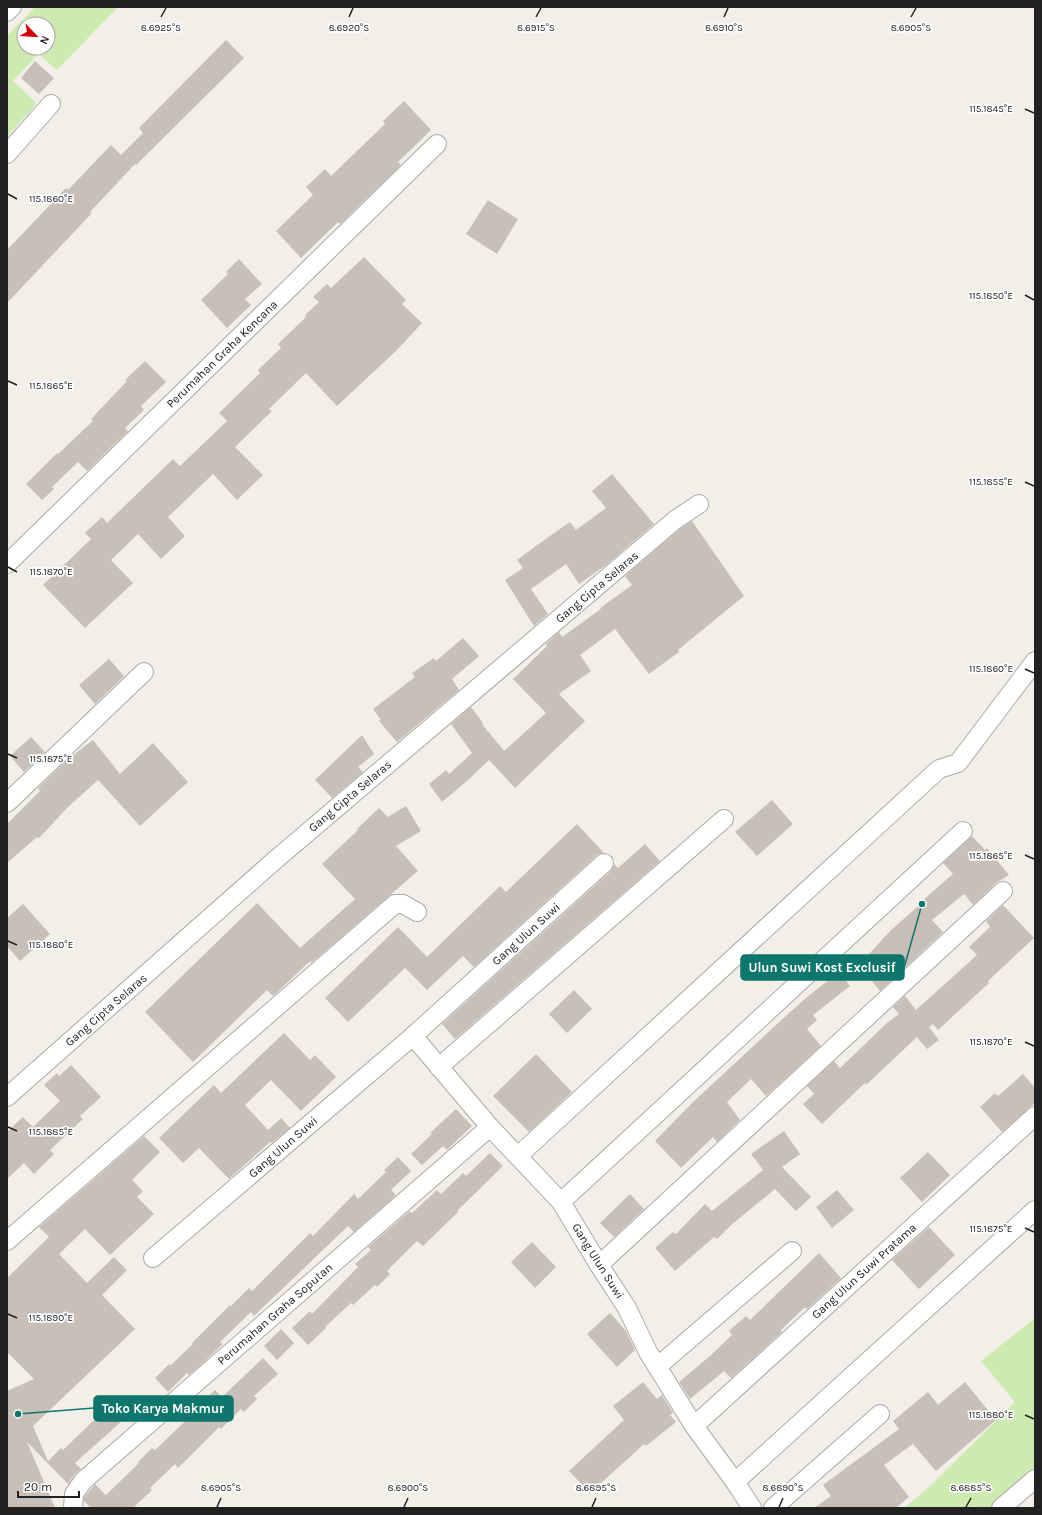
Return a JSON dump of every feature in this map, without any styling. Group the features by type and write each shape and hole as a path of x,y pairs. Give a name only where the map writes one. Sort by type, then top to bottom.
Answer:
{"street":[{"path":"7,12 12,7"},
{"path":"7,154 51,104"},
{"name":"Perumahan Graha Kencana","path":"7,564 437,144"},
{"name":"Gang Cipta Selaras","path":"7,1097 274,861 675,520 699,504"},
{"path":"518,1156 939,769 958,763 1035,661"},
{"path":"7,803 144,672"},
{"path":"439,1067 724,819"},
{"path":"561,1202 963,831"},
{"name":"Gang Ulun Suwi","path":"153,1258 413,1036 604,863"},
{"path":"599,1265 1002,891"},
{"path":"7,1241 395,904 403,904 417,912"},
{"name":"Gang Ulun Suwi","path":"413,1036 490,1127 561,1202 627,1308 648,1352 657,1367 694,1426 752,1508"},
{"name":"Gang Ulun Suwi Pratama","path":"694,1426 1035,1116"},
{"name":"Perumahan Graha Soputan","path":"73,1508 74,1494 83,1481 490,1127"},
{"path":"735,1482 1035,1210"},
{"path":"657,1367 792,1251"},
{"path":"773,1508 880,1414"},
{"path":"1001,1508 1035,1479"}],"green space":[{"path":"35,7 118,7 57,70 40,56 56,56 56,16 26,16"},
{"path":"16,27 16,56 36,56 13,81 36,103 7,136 7,36"},
{"path":"1035,1318 1035,1468 989,1508 904,1508 928,1488 1015,1402 981,1361"}],"building":[{"path":"226,40 244,58 136,165 135,164 90,212 92,213 7,303 7,250 66,188 68,190 111,145 121,155 143,133 139,128"},
{"path":"35,61 54,78 39,94 21,78"},
{"path":"404,101 431,130 398,162 401,165 340,224 338,222 301,258 276,231 313,195 306,187 325,169 331,176 385,124 383,121"},
{"path":"488,200 518,219 497,254 466,234"},
{"path":"364,257 406,300 402,304 422,323 396,351 337,406 306,373 269,409 272,411 235,447 263,475 237,500 213,474 168,517 185,536 161,559 138,534 111,560 133,583 85,628 43,585 91,539 85,533 102,517 107,523 173,459 180,466 227,421 219,413 260,373 258,370 281,348 278,344 319,302 313,297 327,284 331,288"},
{"path":"239,259 262,284 245,299 251,305 227,328 201,300 228,274 226,272"},
{"path":"145,361 166,382 141,406 144,410 125,428 128,431 87,471 78,462 52,487 54,489 42,500 26,484 57,453 58,454 93,421 91,419 127,381 125,380"},
{"path":"612,474 654,524 606,565 579,584 566,564 531,589 548,614 534,626 505,580 523,568 517,560 547,538 570,522 576,530 606,508 592,491"},
{"path":"692,521 744,596 678,650 679,652 649,674 615,629 580,655 591,671 559,694 585,721 515,788 489,760 442,802 429,784 446,770 449,774 472,753 451,724 471,707 483,723 482,724 504,751 546,713 513,679 547,646 546,644 559,632 562,637 632,585 625,576 681,528"},
{"path":"463,638 479,656 452,679 459,690 397,742 379,721 381,720 373,709 415,677 412,673 434,658 436,661"},
{"path":"109,659 124,676 95,704 79,685"},
{"path":"362,735 374,754 358,767 363,772 332,798 315,780"},
{"path":"31,737 45,752 24,772 10,756"},
{"path":"93,740 120,774 153,743 188,782 140,826 98,780 68,807 39,838 37,837 7,863 7,824 40,791 38,788 68,759"},
{"path":"772,800 793,824 757,856 735,832"},
{"path":"406,806 421,831 396,846 418,871 311,963 310,961 273,996 267,990 193,1062 145,1012 257,903 300,948 355,899 322,864 379,808 388,817"},
{"path":"577,824 604,853 597,855 474,967 463,956 427,990 405,968 348,1022 325,998 398,927 427,957 500,886 506,892"},
{"path":"972,836 985,850 987,848 1009,875 996,883 973,905 964,894 932,920 943,932 880,991 859,965 890,931 953,874 943,863"},
{"path":"645,844 660,861 455,1039 442,1024 611,871 614,864 618,868"},
{"path":"23,904 50,934 20,961 7,946 7,918"},
{"path":"1003,905 1034,938 988,981 989,983 938,1030 933,1024 929,1027 939,1040 927,1049 917,1037 822,1124 803,1104 814,1094 807,1086 834,1061 840,1068 888,1022 899,1014 893,1007 905,996 916,1010 977,955 969,947 990,927 986,921"},
{"path":"839,972 850,986 813,1015 817,1020 807,1029 821,1046 766,1096 751,1079 727,1102 740,1120 717,1142 713,1137 681,1168 655,1141 693,1102 776,1025 807,997"},
{"path":"574,990 592,1009 567,1033 549,1014"},
{"path":"284,1033 310,1060 315,1055 336,1077 301,1111 271,1080 245,1105 268,1130 281,1118 290,1128 271,1143 270,1142 229,1179 199,1148 183,1163 159,1138 214,1085 221,1093"},
{"path":"536,1054 572,1092 529,1132 493,1096"},
{"path":"71,1065 101,1097 80,1116 83,1119 50,1150 54,1154 34,1174 24,1163 7,1179 7,1132 23,1117 33,1127 60,1101 44,1085 57,1073 59,1076"},
{"path":"1023,1074 1035,1088 1035,1103 1002,1132 980,1107 995,1093 998,1096"},
{"path":"456,1109 472,1126 447,1150 443,1146 422,1165 411,1154 432,1134 430,1133"},
{"path":"784,1131 800,1154 782,1167 811,1197 796,1211 775,1189 731,1225 717,1239 714,1237 675,1271 655,1248 673,1232 676,1234 705,1204 712,1211 763,1170 751,1154"},
{"path":"144,1136 160,1152 132,1180 143,1191 137,1197 154,1214 110,1255 85,1229 59,1254 87,1283 114,1257 127,1270 102,1295 135,1329 33,1426 48,1461 61,1448 63,1450 118,1397 132,1412 75,1463 81,1469 74,1475 68,1484 27,1442 55,1508 7,1508 7,1391 34,1379 7,1352 7,1278 49,1237 39,1227"},
{"path":"928,1152 950,1175 922,1202 900,1178"},
{"path":"490,1153 503,1166 423,1246 417,1241 387,1271 390,1274 377,1287 375,1285 353,1305 351,1303 308,1345 292,1328 310,1311 312,1314 358,1267 355,1264 371,1250 368,1247 410,1211 412,1213 437,1190 441,1194 463,1173 466,1176"},
{"path":"398,1157 411,1171 391,1190 396,1195 354,1232 348,1226 254,1316 251,1312 220,1342 223,1344 189,1375 187,1373 168,1392 155,1378 193,1344 192,1343 230,1305 231,1306 249,1288 252,1291 310,1233 313,1236 354,1194 358,1199 386,1172 384,1170"},
{"path":"837,1190 854,1210 832,1228 816,1207"},
{"path":"630,1194 644,1209 614,1237 600,1223"},
{"path":"929,1227 955,1255 919,1289 892,1260"},
{"path":"532,1242 556,1267 535,1288 511,1262"},
{"path":"819,1253 841,1278 807,1309 805,1307 781,1330 782,1332 731,1378 724,1371 690,1399 679,1382 732,1335 729,1331 746,1316 750,1320"},
{"path":"610,1313 626,1331 635,1350 617,1367 587,1334"},
{"path":"281,1329 294,1343 277,1360 264,1346"},
{"path":"263,1358 278,1374 254,1396 257,1399 244,1412 241,1409 221,1429 219,1427 178,1468 175,1464 150,1488 152,1490 133,1508 91,1508 84,1501 84,1498 95,1484 106,1495 139,1463 138,1462 152,1448 155,1450 200,1407 199,1405 215,1390 222,1397"},
{"path":"643,1382 657,1399 662,1395 673,1413 670,1415 676,1422 646,1446 644,1444 590,1493 569,1471 624,1420 613,1406"},
{"path":"965,1382 996,1420 936,1471 913,1444 884,1465 909,1497 896,1508 814,1508 831,1496 823,1485 899,1429 893,1421 928,1392 938,1405"}],"place":[{"name":"Ulun Suwi Kost Exclusif","path":"922,904"},
{"name":"Toko Karya Makmur","path":"18,1414"}]}
